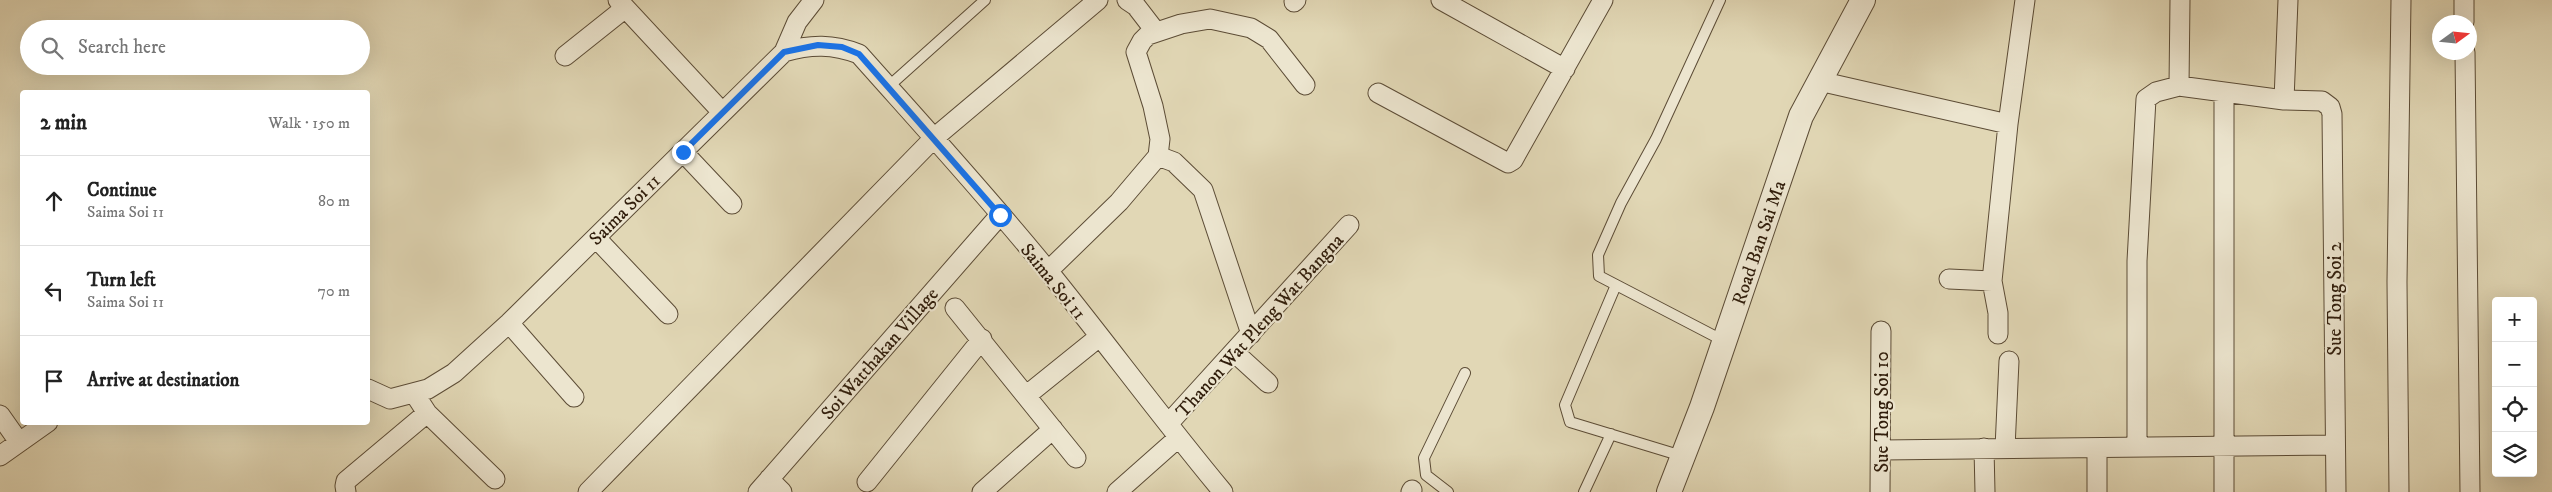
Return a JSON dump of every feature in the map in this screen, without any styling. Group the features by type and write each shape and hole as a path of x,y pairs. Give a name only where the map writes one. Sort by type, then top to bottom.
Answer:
{"street":[{"path":"784,52 797,22 814,0"},
{"path":"588,492 934,138 1098,0"},
{"path":"1127,0 1136,6 1156,32"},
{"path":"1441,0 1565,69"},
{"path":"1378,93 1508,163 1512,160 1565,69 1602,0"},
{"name":"Road Ban Sai Ma","path":"1669,492 1702,407 1801,116 1863,0"},
{"path":"1998,334 1998,313 1992,281 2008,124 2025,0"},
{"path":"2179,86 2180,0"},
{"path":"2137,446 2137,261 2146,99 2156,92 2179,86 2284,100 2288,0"},
{"path":"2399,492 2397,282 2401,0"},
{"path":"2464,0 2464,15"},
{"path":"565,56 621,4 722,112"},
{"path":"1048,271 1119,202 1158,156 1160,139 1153,106 1136,52 1142,41 1156,32 1180,24 1210,18 1251,28 1269,39 1305,85"},
{"name":"Saima Soi 11","path":"370,390 390,398 428,389 454,373 509,323 784,52 818,45 842,47 859,54 1048,271 1099,338 1223,492"},
{"path":"2465,60 2470,492"},
{"path":"1819,81 2008,124"},
{"path":"2224,93 2224,492"},
{"name":"Sue Tong Soi 2","path":"2284,100 2322,101 2330,107 2332,114 2336,492"},
{"path":"683,152 732,204"},
{"path":"1158,156 1174,162 1203,190 1250,334"},
{"name":"Soi Watthakan Village","path":"770,488 1000,215"},
{"name":"Thanon Wat Pleng Wat Bangna","path":"1117,492 1173,431 1234,352 1350,225"},
{"path":"596,238 668,314"},
{"path":"1949,279 1992,281"},
{"path":"955,308 982,338 1076,458"},
{"path":"509,323 574,397"},
{"name":"Sue Tong Soi 10","path":"1880,492 1882,450 1881,331"},
{"path":"867,482 982,338"},
{"path":"1027,395 1099,338"},
{"path":"1234,352 1268,383"},
{"path":"2005,448 2009,361"},
{"path":"414,393 427,413 495,479"},
{"path":"346,492 346,481 427,413"},
{"path":"0,415 19,442"},
{"path":"0,456 44,425"},
{"path":"982,492 1053,429"},
{"path":"1882,450 2137,446 2223,448 2335,445"},
{"path":"1984,448 1984,492"},
{"path":"2096,448 2097,492"}],"lane":[{"path":"888,87 985,0"},
{"path":"1720,0 1656,139 1621,204 1598,254 1599,276 1724,341"},
{"path":"1616,285 1565,406 1570,422 1682,456"},
{"path":"1448,492 1426,475 1424,458 1465,374"},
{"path":"1584,492 1611,434"}],"route":[{"path":"683,152 784,52 818,45 842,47 859,54 1000,215"}]}
